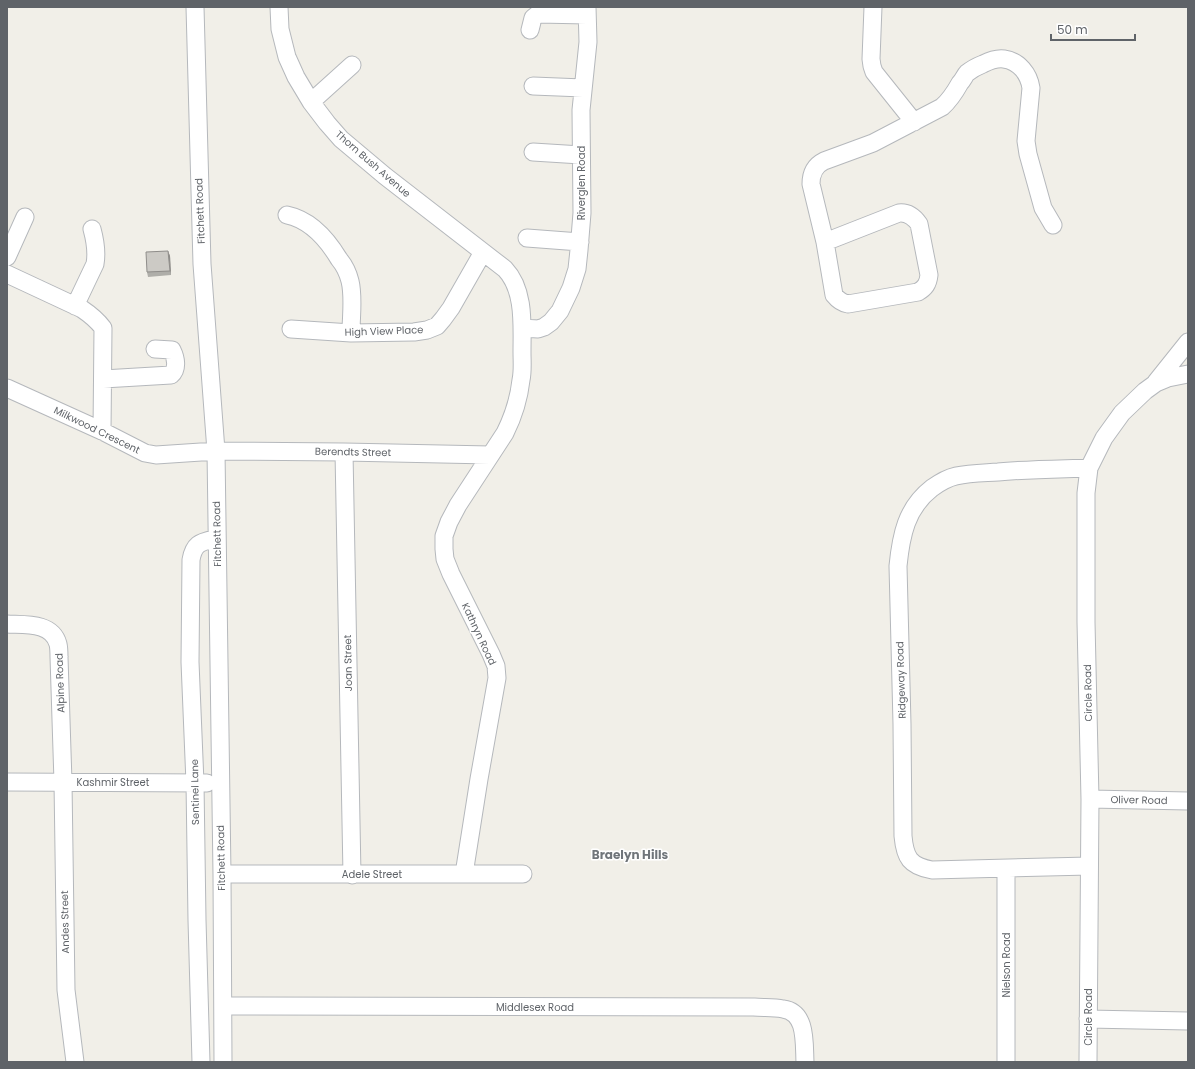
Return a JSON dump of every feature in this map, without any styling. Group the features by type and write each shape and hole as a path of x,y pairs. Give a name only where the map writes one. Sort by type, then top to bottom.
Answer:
{"street":[{"name":"Fitchett Road","path":"194,7 202,264 216,451 223,1062"},
{"name":"Thorn Bush Avenue","path":"279,7 280,29 287,57 296,77 311,102 341,139 385,176 505,269 515,282 518,292 522,328"},
{"path":"873,7 871,59 874,72 914,122"},
{"path":"530,30 532,18 538,14 587,11"},
{"name":"Riverglen Road","path":"522,328 538,329 551,322 560,311 571,288 576,269 582,213 581,110 588,42 587,11"},
{"path":"824,242 899,213 907,213 919,224 929,275 927,285 918,292 848,304 843,303 834,295 824,242 810,184 813,170 824,161 873,143 942,107 948,102 967,73 990,61 1003,59 1013,61 1020,66 1028,76 1030,82 1031,88 1026,140 1028,154 1043,208 1053,225"},
{"path":"311,102 352,65"},
{"path":"533,86 583,88"},
{"path":"533,152 581,155"},
{"path":"287,215 296,217 314,228 325,238 344,266 350,281 352,292 351,333"},
{"path":"7,257 25,217"},
{"path":"75,306 95,264 95,240 92,229"},
{"path":"527,238 580,242"},
{"name":"High View Place","path":"291,329 351,333 414,332 427,330 437,326 444,319 451,308 483,252"},
{"path":"7,274 75,306 91,315 103,328 102,431"},
{"name":"Kathryn Road","path":"464,874 497,678 496,666 491,654 445,559 444,536 458,504 510,424 522,379 522,328"},
{"path":"1156,383 1188,342"},
{"path":"103,379 171,375 174,373 175,361 172,350 155,349"},
{"name":"Circle Road","path":"1088,1062 1090,799 1086,622 1086,493 1089,468 1104,438 1122,413 1145,391 1156,383 1168,378 1188,374"},
{"path":"140,377 144,381 151,383 176,385"},
{"name":"Milkwood Crescent","path":"7,388 102,431 146,454 161,455 216,451"},
{"name":"Berendts Street","path":"216,451 490,455"},
{"name":"Joan Street","path":"344,452 352,875"},
{"name":"Ridgeway Road","path":"1089,468 971,474 943,480 924,494 913,508 900,542 898,566 904,848 910,860 915,865 932,870 1089,866"},
{"name":"Sentinel Lane","path":"201,1062 195,783 190,662 192,560 193,551 198,545 205,541 217,538"},
{"name":"Alpine Road","path":"7,624 36,625 49,631 55,637 58,644 60,657 64,782"},
{"name":"Kashmir Street","path":"7,782 220,783"},
{"name":"Andes Street","path":"64,782 66,990 75,1062"},
{"name":"Oliver Road","path":"1090,799 1188,801"},
{"name":"Nielson Road","path":"1006,869 1006,1062"},
{"name":"Adele Street","path":"222,874 523,874"},
{"name":"Middlesex Road","path":"223,1006 754,1007 784,1009 794,1012 799,1019 804,1041 805,1062"},
{"path":"1088,1019 1188,1021"}],"building":[{"path":"168,251 170,271 147,272 146,252"}],"district":[{"name":"Braelyn Hills","path":"630,854"}]}
